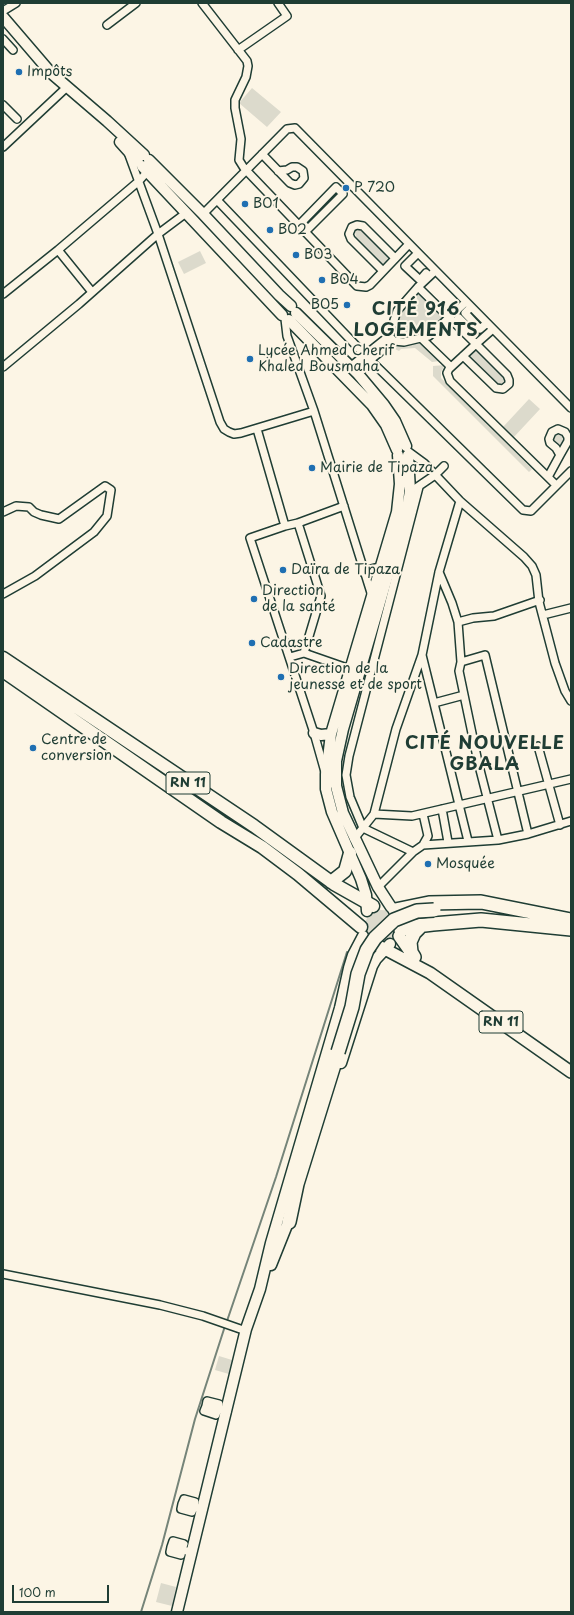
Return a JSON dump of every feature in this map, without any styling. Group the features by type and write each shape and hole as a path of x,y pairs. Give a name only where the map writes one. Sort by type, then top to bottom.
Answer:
{"highway":[{"name":"RN 11","path":"3,658 254,826 331,882 369,907"},
{"name":"RN 11","path":"3,671 221,822 262,847 298,874 362,932"},
{"path":"331,882 337,879 345,871 350,854"},
{"path":"393,909 429,903 481,902 571,929"},
{"path":"289,1222 295,1191 352,1007 358,974 367,950 374,938 394,920 417,911 434,910 488,912 512,917 534,919"},
{"path":"400,933 421,926 481,920 571,920"},
{"path":"414,957 410,942 414,933 421,926"},
{"path":"291,1180 315,1123"}],"main road":[{"path":"4,17 51,73 85,104 104,118 186,213 289,314 372,405 404,452 398,507 331,734 326,774 326,789 332,812 364,887 369,907 362,916 362,932 351,962 337,1018 291,1180 271,1243 260,1288 222,1410 187,1551 178,1612"},
{"path":"85,104 95,117 125,148 203,214 279,295 289,314 358,374 395,421 415,489 407,509 338,750 336,774 338,796 343,813 354,839 378,887 401,921 400,933 414,957"},
{"path":"365,572 381,568"},
{"path":"314,733 321,735 331,734"},
{"name":"RN 11","path":"369,907 382,905 393,909"},
{"name":"RN 11","path":"362,932 372,944 385,946 430,973 571,1072"},
{"path":"260,1288 289,1222 360,1007 372,966 385,946 400,933"},
{"name":"RN 11","path":"414,957 430,973"}],"street":[{"path":"4,17 16,3"},
{"path":"107,25 136,3"},
{"path":"202,3 238,50 248,66 246,77 235,100 240,134 239,160 246,170 303,227 358,286 366,287 371,284 409,244"},
{"path":"238,50 287,16 278,3"},
{"path":"3,39 13,50"},
{"path":"3,147 67,87"},
{"path":"3,105 16,119 15,121 3,109"},
{"path":"203,214 287,129 294,128 469,305"},
{"path":"125,148 140,181 220,422 224,429 234,434 257,429 314,411"},
{"path":"262,154 278,171"},
{"path":"3,294 140,181 144,163"},
{"path":"336,187 343,194 308,229 303,227 302,222 336,187"},
{"path":"217,200 368,358 522,510 531,511 571,471"},
{"path":"3,367 158,234 186,213"},
{"path":"371,284 374,286 401,258 397,257 363,226 357,225 351,228 349,234 351,239 383,271"},
{"path":"58,250 92,292"},
{"path":"418,253 406,266 420,280 433,269"},
{"path":"350,367 368,358 391,339 397,311 433,269"},
{"path":"418,286 453,320"},
{"path":"391,339 404,342 422,339 432,335 453,320 469,305"},
{"path":"469,305 465,313 480,329 487,323 571,408"},
{"path":"289,314 288,336 314,411 372,597"},
{"path":"453,320 459,318 475,334 471,338 507,375 509,382 507,387 500,389 494,387 463,356"},
{"path":"493,329 451,367 447,373 450,381 556,485"},
{"path":"422,339 451,367"},
{"path":"358,374 368,358"},
{"path":"257,429 285,526"},
{"path":"404,452 420,460 460,501 524,557 532,566 536,575 543,615 555,663 565,691 571,701"},
{"path":"548,477 560,456"},
{"path":"413,852 364,828 350,797 347,785 347,765 415,489 435,475 444,466"},
{"path":"3,512 16,506 29,507 34,512 41,515 59,519 105,486 111,490 107,516 94,532 34,576 3,594"},
{"path":"354,839 374,814 396,729 422,655 439,572 460,501"},
{"path":"326,774 290,657 250,538 344,506"},
{"path":"298,522 321,596 304,654"},
{"path":"439,572 458,622 461,662 459,672 478,762 498,840"},
{"path":"458,622 473,618 494,616 540,600"},
{"path":"543,615 571,608"},
{"path":"290,657 304,654 350,669"},
{"path":"422,655 468,841"},
{"path":"461,662 484,655 528,834"},
{"path":"434,702 464,695"},
{"path":"538,746 560,825"},
{"path":"374,814 412,816 424,814 571,778"},
{"path":"442,809 448,842"},
{"path":"378,887 413,852 423,845 428,836 424,814"},
{"path":"423,845 448,842 498,840 528,834 571,821"},
{"path":"3,1274 160,1305 203,1316 246,1331"},
{"path":"206,1406 204,1411 216,1415 222,1410"},
{"path":"182,1504 181,1509 192,1512 198,1508"},
{"path":"171,1547 170,1552 181,1555 187,1551"}],"shaded area":[{"path":"252,88 281,112 267,127 239,103"},
{"path":"360,229 389,258 382,265 356,237 355,232"},
{"path":"200,251 206,263 184,274 178,262"},
{"path":"419,293 445,318 426,334 397,340 395,334 397,317 403,307"},
{"path":"420,342 440,361 432,362 415,348 401,349 399,351 395,349 398,346"},
{"path":"476,350 504,378 504,382 502,384 497,384 470,356"},
{"path":"445,365 441,372 441,378 532,469 529,472 433,376 433,366"},
{"path":"529,399 540,409 513,438 503,427"},
{"path":"559,433 563,435 565,439 563,443 559,445 555,443 553,439 555,435"},
{"path":"378,910 384,910 394,917 397,926 396,932 390,939 384,942 378,942 368,935 365,929 365,923 372,913"},
{"path":"219,1356 232,1360 229,1374 215,1370"},
{"path":"161,1583 176,1587 172,1606 156,1602"}],"waterway":[{"path":"227,1321 276,1177 347,952"},
{"path":"141,1612 162,1545 195,1419 225,1326"}],"place":[{"name":"Impôts","path":"19,72"},
{"name":"P 720","path":"346,188"},
{"name":"B01","path":"245,204"},
{"name":"B02","path":"270,230"},
{"name":"B03","path":"296,255"},
{"name":"B04","path":"322,280"},
{"name":"B05","path":"347,305"},
{"name":"Lycée Ahmed Cherif Khaled Bousmaha","path":"250,359"},
{"name":"Mairie de Tipaza","path":"312,468"},
{"name":"Daïra de Tipaza","path":"283,570"},
{"name":"Direction de la santé","path":"254,599"},
{"name":"Cadastre","path":"252,643"},
{"name":"Direction de la jeunesse et de sport","path":"281,677"},
{"name":"Centre de conversion","path":"33,748"},
{"name":"Mosquée","path":"428,864"}],"district":[{"name":"CITÉ 916 LOGEMENTS","path":"416,320"},
{"name":"CITÉ NOUVELLE GBALA","path":"485,754"}]}
